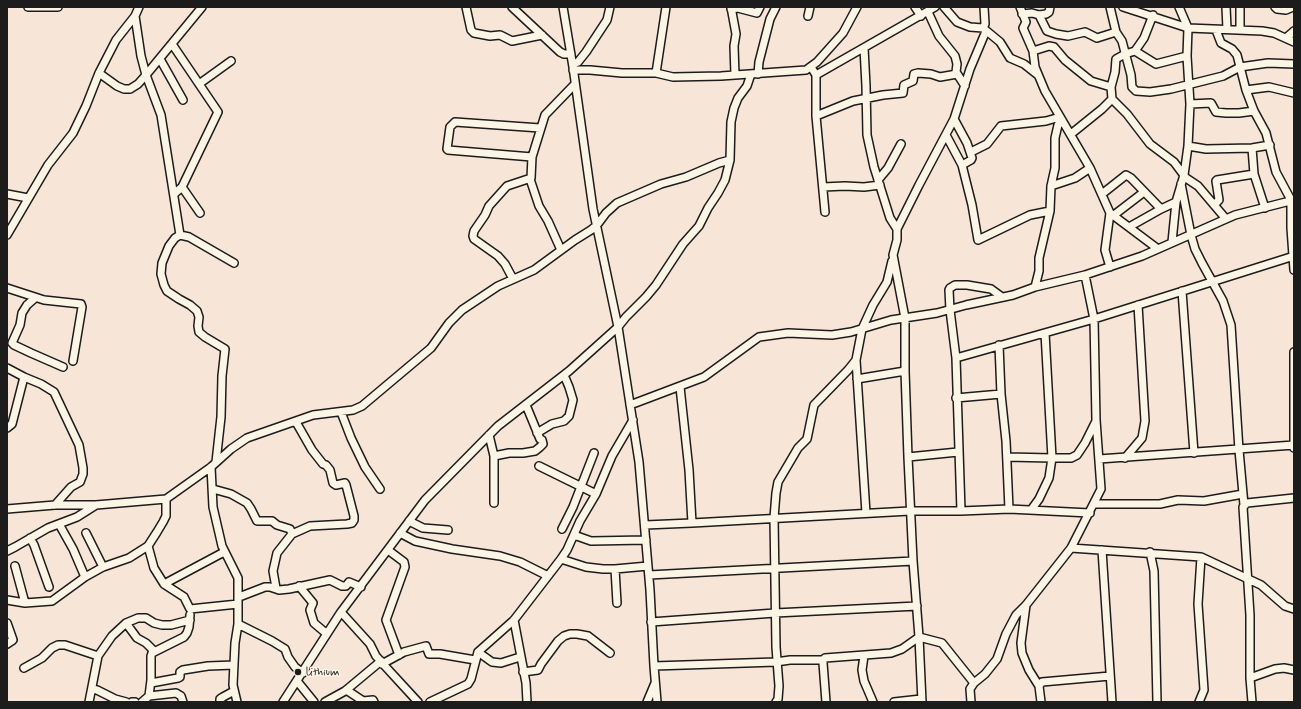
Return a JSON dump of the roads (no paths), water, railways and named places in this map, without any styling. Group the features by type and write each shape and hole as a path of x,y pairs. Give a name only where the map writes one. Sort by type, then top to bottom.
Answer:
{"street":[{"path":"29,7 58,7"},
{"path":"7,235 48,165 73,133 86,106 98,73 116,40 135,16 139,7"},
{"path":"98,73 124,89 138,84 202,7"},
{"path":"466,7 471,30 474,33 490,36 500,35 512,41 542,35"},
{"path":"512,7 560,52 564,54 571,54"},
{"path":"563,7 597,225 618,327 639,462 649,575 657,702"},
{"path":"573,67 586,52 606,22 610,7"},
{"path":"656,73 666,7"},
{"path":"735,75 734,46 736,34 731,8 738,8 756,13 760,7"},
{"path":"283,702 342,612 408,521 438,485 512,415 564,375 618,327 646,297 683,244 699,226 725,180 730,160 731,122 734,108 738,98 754,74 759,62 770,19 776,7"},
{"path":"808,16 810,7"},
{"path":"573,67 622,73 656,73 673,77 754,74 771,71 803,70 811,67 843,33 858,7"},
{"path":"915,7 924,14 955,56 957,74 965,86"},
{"path":"816,76 935,7"},
{"path":"944,7 957,22 970,27 985,30 1000,42 1010,58 1024,64 1039,76"},
{"path":"866,513 856,360 862,328 873,305 887,282 897,240 897,229 954,119 970,69 985,30 984,7"},
{"path":"1021,10 1039,15 1049,12 1050,7"},
{"path":"1110,7 1116,32 1122,41 1131,75 1132,87 1136,91 1150,92 1171,89 1223,76 1240,67 1268,63 1294,64"},
{"path":"1123,7 1153,15 1188,28 1262,31 1294,42"},
{"path":"1172,242 1176,202 1184,175 1188,146 1190,104 1187,56 1188,28 1179,7"},
{"path":"1226,7 1227,29"},
{"path":"1240,7 1240,29"},
{"path":"1275,7 1277,9 1286,10 1293,7"},
{"path":"1021,10 1026,22 1023,28 1033,52 1035,67 1045,91 1090,168 1112,214 1158,249"},
{"path":"1039,15 1047,31 1056,34 1068,36 1085,32 1097,38 1116,32"},
{"path":"1153,15 1144,38 1135,51 1116,59 1115,72 1111,87 1112,99 1127,114 1150,144 1174,162 1184,175 1198,186 1226,219"},
{"path":"135,16 141,56 146,75 160,110 180,235"},
{"path":"1216,30 1222,43 1232,49 1237,55 1246,90 1254,111 1266,133 1276,172 1293,200 1290,228 1294,256 1294,270"},
{"path":"1286,38 1294,31"},
{"path":"172,44 218,111 218,114 182,187 174,194"},
{"path":"1033,52 1049,46 1054,46 1065,60 1090,81 1111,87"},
{"path":"864,48 867,135 872,158 890,218 897,229"},
{"path":"1135,51 1156,64 1187,56"},
{"path":"160,59 183,100"},
{"path":"199,84 231,61"},
{"path":"811,67 816,76 816,116 824,187 825,212"},
{"path":"816,116 845,103 903,92 904,85 913,81 914,74 931,74 940,77 957,74"},
{"path":"561,250 548,221 539,206 530,179 532,176 532,156 540,128 547,113 575,84"},
{"path":"1246,90 1269,87 1294,93"},
{"path":"1071,134 1112,99"},
{"path":"1190,104 1211,103 1216,112 1239,114 1254,111"},
{"path":"954,119 971,152 972,159 962,165"},
{"path":"971,152 987,144 1001,126 1061,119"},
{"path":"1035,287 1039,271 1039,258 1050,211 1051,186 1055,168 1055,138 1061,119"},
{"path":"532,156 448,150 450,127 455,122 540,128"},
{"path":"946,135 962,165 972,205 978,240 1030,215 1050,211"},
{"path":"824,187 864,187 879,183 900,144"},
{"path":"1188,146 1206,150 1252,148 1270,145"},
{"path":"1252,148 1254,174 1265,208"},
{"path":"7,509 55,505 96,505 166,499 247,438 315,415 353,410 369,402 431,348 449,323 459,313 498,286 534,270 597,225 606,213 617,203 661,184 686,177 724,161 730,160"},
{"path":"1051,186 1075,178 1090,168"},
{"path":"1214,205 1219,200 1217,180 1254,174"},
{"path":"1102,194 1126,175 1129,176 1161,209"},
{"path":"513,279 502,260 474,239 473,234 474,229 485,215 489,206 507,186 530,179"},
{"path":"1181,184 1195,249 1223,301 1231,325 1244,505 1243,526 1250,615 1250,678 1252,702"},
{"path":"182,187 200,213"},
{"path":"1110,267 1105,250 1112,214 1144,192"},
{"path":"7,194 28,198"},
{"path":"630,405 704,377 758,336 788,333 832,335 891,320 937,313 966,305 1002,298 1035,287 1085,275 1110,267 1158,249 1226,219 1293,200"},
{"path":"1129,227 1176,202"},
{"path":"234,263 189,237 180,235 175,238 169,246 162,263 161,274 164,285 168,291 179,299 190,304 197,311 199,317 199,332 204,337 225,349 222,376 221,417 214,464 213,506 224,552 238,578 238,624 234,665 234,691 237,702"},
{"path":"893,255 905,318 905,371 910,511 922,700 894,702"},
{"path":"956,358 1094,319 1294,256"},
{"path":"971,702 970,689 974,683 985,674 997,658 1010,624 1016,615 1026,605 1071,548 1101,489 1096,420 1094,319 1085,275"},
{"path":"961,511 956,398 956,358 949,290 955,285 967,285 991,289 1002,298"},
{"path":"7,288 35,298 81,304 82,307 73,361"},
{"path":"1182,291 1194,453"},
{"path":"35,298 22,313 20,325 12,343 62,367"},
{"path":"1125,458 1142,438 1145,421 1138,305"},
{"path":"1031,510 1039,499 1049,478 1052,458 1045,333"},
{"path":"999,345 1000,394 1007,457 1009,509"},
{"path":"1099,459 1294,446 1294,352"},
{"path":"776,702 778,699 779,686 776,662 774,518 778,482 798,448 807,439 814,405 856,360"},
{"path":"7,368 41,384 54,392 79,445 83,468 83,474 80,482 71,488 55,505"},
{"path":"857,379 905,371"},
{"path":"537,433 552,424 564,421 570,416 573,398 564,375"},
{"path":"7,428 12,424 24,377"},
{"path":"680,387 689,470 692,523"},
{"path":"956,398 1000,394"},
{"path":"494,456 535,451 543,444 526,405"},
{"path":"342,412 351,438 365,467 380,489"},
{"path":"430,702 468,684 471,679 478,652 514,620 561,559 580,521 596,494 612,456 633,420"},
{"path":"1007,457 1071,458 1077,455 1085,443 1096,420"},
{"path":"276,588 273,579 273,571 277,553 292,534 310,526 352,523 354,516 345,483 336,485 333,483 330,470 312,450 296,422"},
{"path":"490,435 494,456 494,503"},
{"path":"908,457 958,452"},
{"path":"562,529 581,487 594,453"},
{"path":"539,466 596,494"},
{"path":"213,489 231,494 247,503 257,521 272,521 277,525 290,529 292,534"},
{"path":"1094,504 1160,504 1178,500 1204,501 1243,494"},
{"path":"1244,505 1247,503 1294,498"},
{"path":"7,600 25,603 52,601 85,577 103,567 129,558 148,546 166,516 166,499"},
{"path":"7,551 30,538 77,517 96,505"},
{"path":"645,525 910,511 1009,509 1090,513"},
{"path":"408,521 423,528 448,530"},
{"path":"59,524 85,577"},
{"path":"86,533 103,567"},
{"path":"400,533 415,541 452,549 500,556 520,562 548,576"},
{"path":"574,535 591,541 607,542 646,540"},
{"path":"30,538 49,587"},
{"path":"148,546 154,568 164,584 184,597 190,609 190,620 187,634 184,637 154,651 151,656 151,683 149,696"},
{"path":"1071,548 1150,552 1201,557 1261,585 1285,606 1294,609"},
{"path":"388,550 404,562 405,567 386,620 398,655"},
{"path":"1102,550 1112,702"},
{"path":"164,584 224,552"},
{"path":"1150,552 1154,571 1157,702"},
{"path":"1199,702 1204,690 1198,604 1201,557"},
{"path":"561,559 586,567 615,569 648,566"},
{"path":"649,575 913,561"},
{"path":"15,566 25,603"},
{"path":"615,569 617,603"},
{"path":"190,609 238,601 265,587 283,590 330,580 342,586 346,586 349,582 361,587"},
{"path":"299,586 313,603 310,610 314,623 327,634"},
{"path":"1026,605 1021,643 1022,653 1029,670 1039,686 1041,702"},
{"path":"651,622 775,613 917,606"},
{"path":"342,612 370,644 382,662 418,702"},
{"path":"89,702 95,665 98,656 112,636 126,623 138,618 146,618 154,623 162,625 171,625 190,620"},
{"path":"514,620 527,702"},
{"path":"7,623 13,640 7,644"},
{"path":"126,623 137,638 146,643 154,651"},
{"path":"238,624 285,649 288,657 295,667 303,673"},
{"path":"523,672 538,670 540,664 558,641 564,636 570,634 588,636 610,653"},
{"path":"654,666 823,660 828,658 864,656 891,653 902,649 919,637 942,643 974,683"},
{"path":"24,668 42,658 52,648 58,645 65,645 98,656"},
{"path":"325,702 345,691 382,662 413,649 426,646 429,654 440,654 475,660"},
{"path":"478,652 492,662 501,663 520,657"},
{"path":"864,656 862,670 864,681 873,702"},
{"path":"823,660 826,702"},
{"path":"151,683 178,678 180,677 180,672 183,670 208,666 234,665"},
{"path":"1250,678 1275,669 1284,668 1294,670"},
{"path":"1039,686 1042,682 1048,681 1110,676"},
{"path":"297,681 314,702"},
{"path":"647,702 655,683"},
{"path":"92,689 114,699 126,702"},
{"path":"220,702 220,699 223,696 234,691"},
{"path":"345,691 348,691 363,701 373,700 374,702"},
{"path":"142,702 149,696 176,693 181,696 183,702"}],"place":[{"name":"lithium","path":"298,672"}]}
